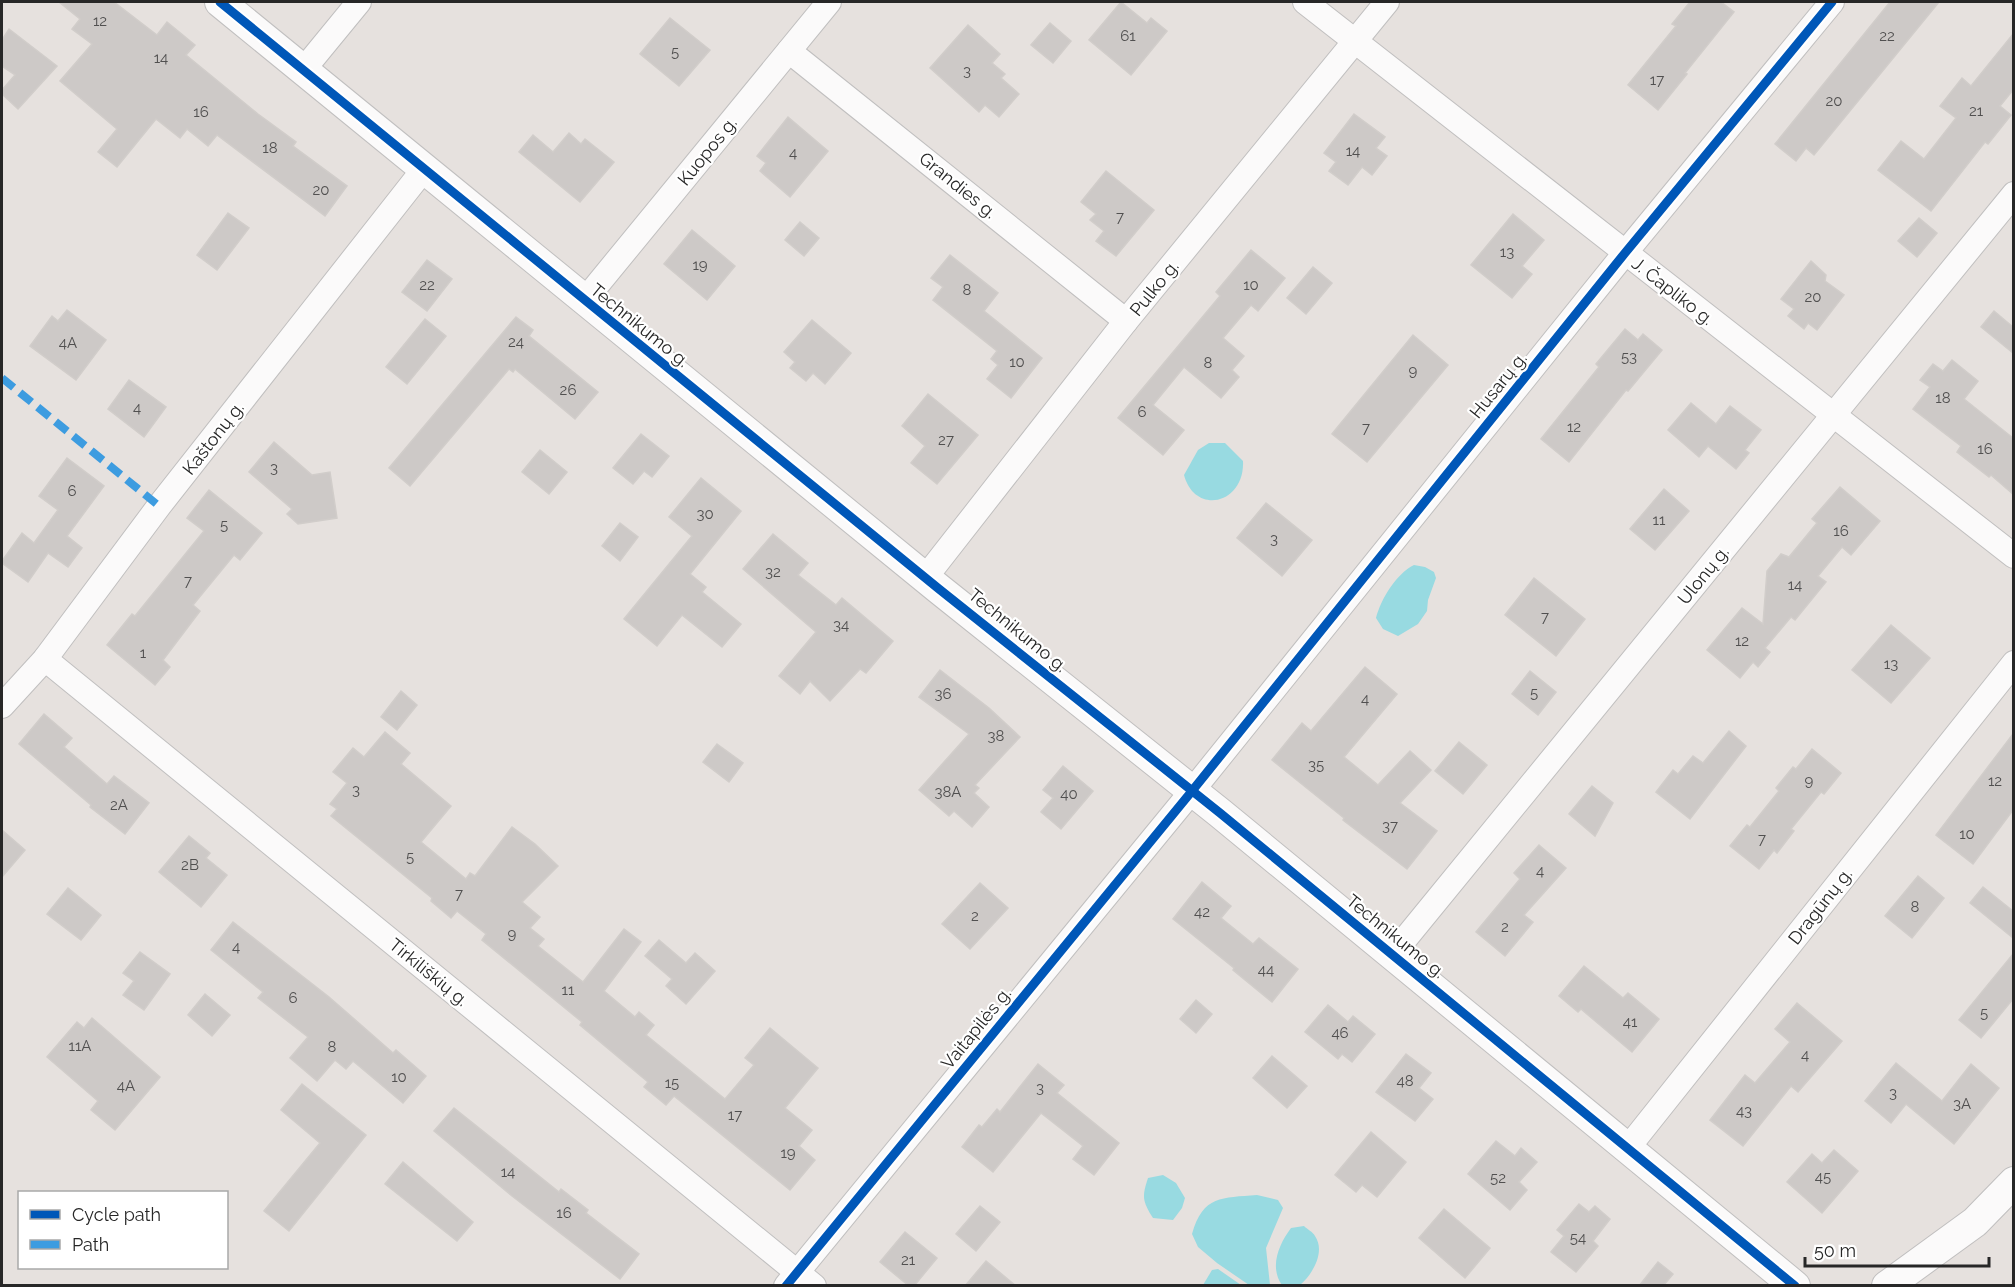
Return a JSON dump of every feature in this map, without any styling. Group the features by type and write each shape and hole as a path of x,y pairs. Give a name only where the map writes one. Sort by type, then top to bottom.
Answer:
{"street":[{"name":"Technikumo g.","path":"220,2 584,301 1192,791 1795,1286"},
{"path":"304,69 359,2"},
{"name":"Kuopos g.","path":"584,301 829,2"},
{"name":"J. Čapliko g.","path":"1305,2 2013,556"},
{"name":"Pulko g.","path":"926,578 1126,321 1387,2"},
{"name":"Husarų g.","path":"1192,791 1625,253 1832,2"},
{"name":"Grandies g.","path":"789,51 1126,321"},
{"name":"Kaštonų g.","path":"2,706 45,659 159,507 424,169"},
{"name":"Ulonų g.","path":"1392,955 2013,194"},
{"name":"Tirkiliškių g.","path":"45,659 799,1281"},
{"name":"Dragūnų g.","path":"1627,1149 2013,663"},
{"name":"Vaitapilės g.","path":"799,1281 1192,791"},
{"path":"1887,1286 1975,1222 2013,1182"}],"water":[{"path":"1209,443 1225,443 1243,461 1241,476 1236,487 1228,495 1208,500 1198,496 1190,488 1184,475 1198,450"},
{"path":"1414,565 1434,572 1436,578 1428,600 1427,611 1418,624 1398,636 1383,629 1376,618 1390,588 1401,574"},
{"path":"1163,1175 1176,1183 1185,1198 1182,1208 1173,1220 1153,1218 1145,1203 1144,1194 1148,1178"},
{"path":"1257,1195 1278,1200 1283,1208 1266,1248 1270,1285 1249,1285 1198,1247 1192,1234 1197,1221 1208,1205 1224,1198"},
{"path":"1304,1226 1318,1242 1316,1263 1300,1285 1282,1285 1276,1271 1279,1248 1291,1228"},
{"path":"1218,1269 1241,1285 1203,1285 1212,1270"}],"building":[{"path":"59,2 114,2 157,35 167,22 195,45 186,55 296,142 293,146 347,186 325,216 217,135 208,146 187,129 180,138 156,119 117,167 98,152 117,129 60,81 92,44 72,29 80,19"},
{"path":"1121,2 1147,23 1151,18 1167,31 1131,75 1089,40"},
{"path":"1690,2 1721,2 1734,12 1658,110 1628,85 1676,26 1672,24"},
{"path":"1890,2 1939,2 1814,155 1806,148 1796,161 1775,144"},
{"path":"670,18 710,50 679,86 640,54"},
{"path":"1050,23 1071,41 1053,63 1031,45"},
{"path":"968,25 1000,54 992,63 1005,74 1001,78 1019,94 999,117 985,105 979,112 930,68"},
{"path":"9,29 57,66 18,109 2,94 2,90 15,75 2,66 2,40"},
{"path":"2013,34 2013,90 2000,106 2011,115 1988,144 1985,142 1931,211 1878,170 1901,141 1924,159 1956,118 1940,106 1962,78 1971,86"},
{"path":"1354,114 1385,137 1376,148 1387,156 1372,175 1362,167 1348,185 1329,171 1336,162 1324,153"},
{"path":"788,117 828,151 790,197 760,171 766,163 757,156"},
{"path":"569,133 581,144 585,139 614,162 580,202 519,152 533,135 553,152"},
{"path":"1106,171 1154,210 1116,256 1096,241 1104,231 1090,220 1096,214 1081,202"},
{"path":"228,213 249,228 217,270 197,255"},
{"path":"1513,214 1544,240 1522,266 1532,274 1512,298 1471,265"},
{"path":"1919,218 1937,233 1917,257 1898,241"},
{"path":"800,222 819,238 804,256 785,240"},
{"path":"692,230 735,266 707,300 664,264"},
{"path":"1251,250 1285,278 1258,311 1251,305 1223,338 1244,356 1232,370 1239,377 1221,398 1184,367 1153,405 1184,430 1163,455 1118,418 1220,296 1216,292"},
{"path":"950,255 998,293 984,311 1042,358 1011,398 987,379 998,365 991,359 997,351 933,300 943,287 931,278"},
{"path":"427,260 452,279 427,311 402,292"},
{"path":"1811,261 1826,275 1825,281 1844,295 1817,330 1808,323 1804,329 1788,316 1794,309 1781,299"},
{"path":"1313,267 1332,283 1306,314 1287,298"},
{"path":"67,310 106,340 76,380 30,346 52,316 58,321"},
{"path":"1994,311 2013,327 2013,353 1981,327"},
{"path":"516,317 533,330 529,336 598,392 575,419 515,369 513,372 509,369 410,486 389,468"},
{"path":"425,319 446,336 407,384 386,367"},
{"path":"812,320 851,353 825,384 813,373 806,381 790,368 795,362 784,352"},
{"path":"1625,329 1638,340 1643,334 1662,350 1628,391 1626,390 1569,462 1541,439 1599,367 1596,364"},
{"path":"1413,335 1448,365 1367,462 1332,434"},
{"path":"1952,360 1978,381 1964,399 2013,438 2013,494 1991,475 1989,477 1957,452 1961,446 1913,409 1930,387 1920,380 1933,364 1943,371"},
{"path":"129,380 166,407 144,437 108,409"},
{"path":"928,394 978,435 937,484 911,463 925,446 902,426"},
{"path":"1691,403 1716,424 1730,406 1761,430 1745,450 1749,453 1736,469 1708,446 1699,457 1668,430"},
{"path":"641,434 669,456 652,477 644,471 633,484 613,468"},
{"path":"274,442 312,475 330,472 337,518 298,524 287,514 292,509 249,472"},
{"path":"540,450 567,472 549,494 522,472"},
{"path":"67,458 104,486 67,536 82,548 68,567 48,553 28,582 2,561 22,533 34,543 58,510 39,496"},
{"path":"701,478 741,511 690,574 706,587 702,592 741,624 722,647 682,615 657,646 624,619 692,536 669,517"},
{"path":"1840,487 1880,521 1851,555 1842,547 1818,576 1826,582 1795,620 1791,617 1765,648 1770,652 1758,667 1753,662 1740,678 1707,650 1742,608 1763,624 1767,571 1781,554 1789,557 1817,523 1812,519"},
{"path":"1664,489 1689,511 1655,550 1630,529"},
{"path":"209,490 262,533 240,560 234,555 193,605 200,611 163,660 170,667 155,685 107,645 132,614 135,616 204,531 187,518"},
{"path":"1266,503 1312,540 1282,576 1237,538"},
{"path":"620,523 638,537 620,561 602,546"},
{"path":"773,534 808,563 798,575 836,605 842,598 893,641 866,673 860,669 830,701 810,681 800,694 779,676 816,632 743,569"},
{"path":"1534,578 1585,619 1556,656 1505,615"},
{"path":"1891,625 1930,658 1891,703 1852,670"},
{"path":"1365,667 1397,694 1344,757 1378,785 1410,751 1431,770 1400,803 1437,831 1407,869 1343,820 1344,818 1272,760 1302,723 1311,731"},
{"path":"940,670 989,708 1020,737 975,785 979,788 974,793 989,807 972,827 954,811 949,816 919,790 969,734 919,697"},
{"path":"1530,671 1556,692 1538,715 1512,694"},
{"path":"401,691 417,705 397,730 381,717"},
{"path":"44,714 72,738 64,747 107,784 114,776 149,803 125,834 90,807 91,805 19,744"},
{"path":"1729,731 1746,746 1690,819 1656,792 1673,770 1678,774 1693,756 1703,763"},
{"path":"385,732 410,753 401,764 451,806 421,842 466,879 470,873 475,876 512,827 535,844 558,866 522,902 540,917 530,928 544,939 538,946 583,982 624,929 641,942 604,991 635,1017 639,1012 654,1025 646,1035 725,1099 754,1065 745,1058 770,1028 818,1068 785,1108 812,1130 799,1146 815,1160 790,1190 674,1096 666,1105 644,1087 648,1082 580,1025 582,1022 482,940 486,934 457,911 451,918 431,901 432,898 331,816 337,809 330,804 347,783 333,772 353,748 364,757"},
{"path":"2013,734 2013,810 1973,864 1936,835"},
{"path":"1459,742 1487,765 1463,794 1435,771"},
{"path":"717,744 743,763 729,782 703,762"},
{"path":"1812,749 1841,773 1824,794 1821,792 1791,829 1794,831 1777,853 1774,850 1759,869 1730,846 1747,825 1750,827 1779,791 1776,788 1793,767 1796,769"},
{"path":"1063,766 1093,791 1061,829 1041,812 1053,798 1043,790"},
{"path":"1592,786 1613,803 1595,836 1569,814"},
{"path":"2,830 25,850 2,877"},
{"path":"189,836 210,853 206,858 227,875 201,907 159,872"},
{"path":"1539,845 1566,868 1524,915 1533,922 1505,956 1476,932 1520,879 1514,873"},
{"path":"1918,876 1944,898 1912,938 1885,916"},
{"path":"1202,882 1231,906 1221,918 1253,944 1259,938 1298,969 1272,1002 1173,919"},
{"path":"980,883 1008,908 970,949 942,924"},
{"path":"1983,887 2013,911 2013,938 1970,903"},
{"path":"68,888 101,915 81,940 47,914"},
{"path":"233,922 329,997 393,1053 396,1050 426,1076 403,1103 353,1061 346,1069 335,1060 317,1081 290,1058 308,1037 258,998 263,992 211,950"},
{"path":"659,940 686,963 695,953 715,971 686,1004 666,986 672,979 645,956"},
{"path":"140,952 170,974 144,1010 123,995 134,981 123,973"},
{"path":"2013,954 2013,999 1981,1038 1959,1020"},
{"path":"1584,966 1623,998 1628,993 1659,1019 1632,1052 1581,1009 1578,1012 1559,996"},
{"path":"205,994 230,1015 212,1036 188,1015"},
{"path":"1196,1000 1212,1014 1196,1033 1180,1019"},
{"path":"1797,1003 1842,1041 1798,1092 1791,1086 1743,1146 1710,1120 1745,1075 1755,1083 1790,1042 1775,1029"},
{"path":"1328,1005 1348,1022 1353,1016 1375,1034 1352,1062 1342,1054 1338,1059 1305,1032"},
{"path":"92,1018 160,1077 115,1130 91,1110 98,1101 47,1057 77,1022 84,1028"},
{"path":"1406,1054 1431,1073 1419,1088 1433,1099 1415,1121 1376,1092"},
{"path":"1272,1056 1307,1086 1287,1108 1253,1078"},
{"path":"1896,1063 1942,1101 1971,1064 1999,1088 1954,1144 1906,1104 1891,1123 1865,1101"},
{"path":"1038,1064 1064,1085 1057,1093 1119,1143 1094,1175 1073,1159 1083,1146 1041,1113 993,1172 962,1147 979,1125 982,1127 997,1109 1000,1112"},
{"path":"302,1084 366,1135 289,1231 264,1211 320,1143 281,1110"},
{"path":"454,1108 559,1192 561,1189 588,1210 586,1213 639,1254 620,1279 512,1196 434,1131"},
{"path":"1371,1132 1406,1162 1377,1197 1362,1185 1356,1192 1335,1175"},
{"path":"1496,1141 1515,1156 1521,1148 1537,1162 1519,1182 1527,1190 1510,1210 1468,1174"},
{"path":"1834,1150 1858,1171 1822,1213 1787,1182 1812,1154 1822,1163"},
{"path":"403,1162 473,1222 457,1241 385,1184"},
{"path":"1579,1204 1589,1212 1595,1206 1610,1219 1593,1241 1598,1246 1576,1272 1551,1252 1564,1236 1557,1230"},
{"path":"980,1206 1000,1222 976,1251 956,1234"},
{"path":"1444,1209 1490,1248 1465,1278 1419,1238"},
{"path":"905,1232 937,1258 914,1286 909,1286 880,1262"},
{"path":"986,1261 1016,1286 965,1286"},
{"path":"1658,1262 1673,1274 1663,1286 1639,1286"}],"marked path":[{"path":"2,378 159,506"}],"cycle path":[{"path":"220,2 939,589 1220,813 1795,1286"},
{"path":"786,1286 1192,791 1625,253 1832,2"}]}
